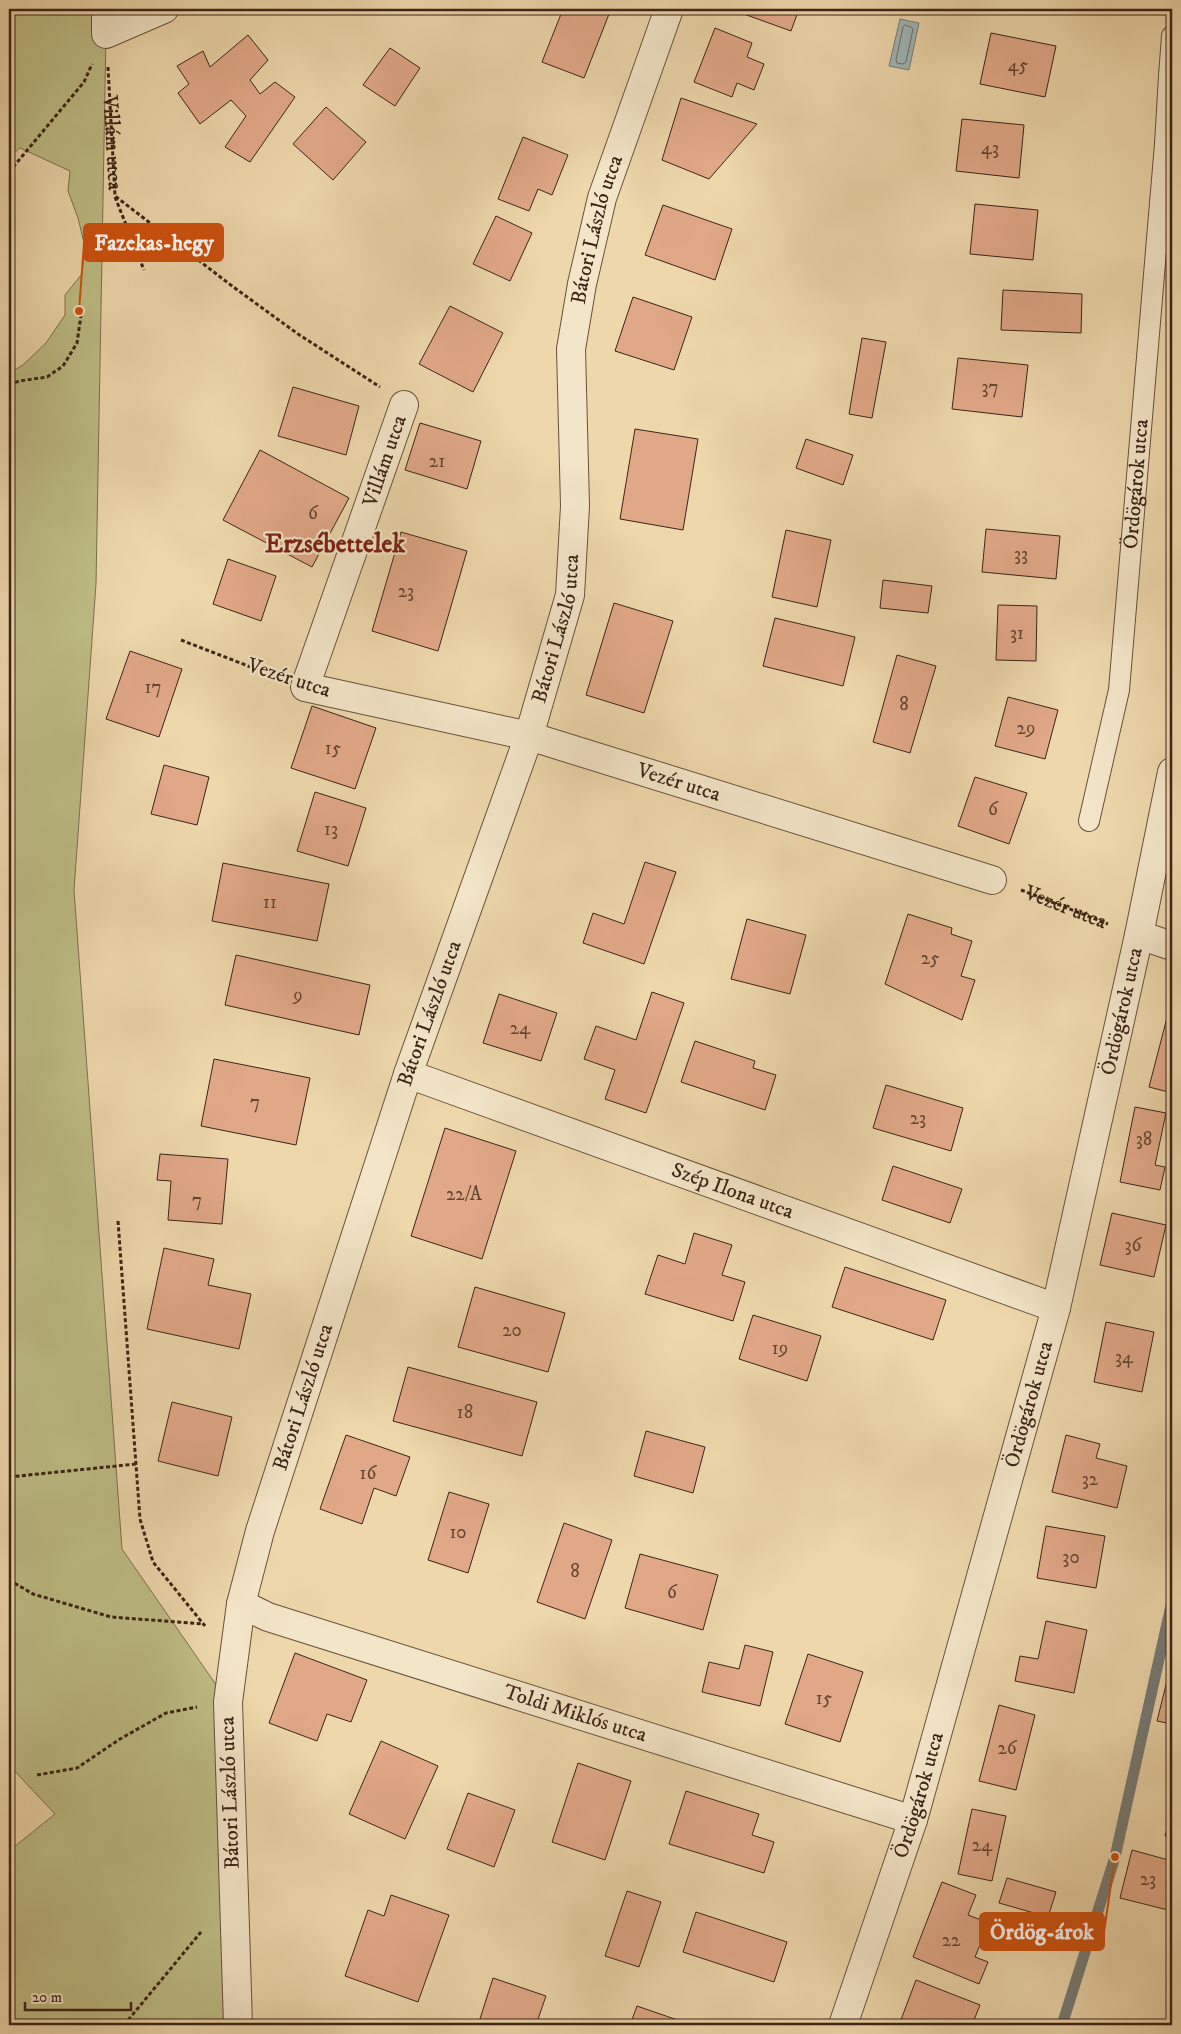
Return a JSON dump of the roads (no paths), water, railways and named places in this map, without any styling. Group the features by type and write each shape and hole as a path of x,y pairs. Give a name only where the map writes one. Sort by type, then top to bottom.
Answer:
{"street":[{"path":"106,21 164,9"},
{"name":"Bátori László utca","path":"238,2025 228,1702 240,1604 260,1531 408,1074 529,736 570,595 576,506 571,349 582,284 602,198 669,9"},
{"name":"Villám utca","path":"305,688 404,405"},
{"name":"Vezér utca","path":"305,688 529,736 992,880"},
{"name":"Ördögárok utca","path":"843,2025 913,1820 1056,1308 1139,935 1172,772"},
{"path":"1139,935 1172,946"},
{"name":"Szép Ilona utca","path":"408,1074 1056,1308"},
{"name":"Toldi Miklós utca","path":"240,1604 268,1617 913,1820"}],"lane":[{"name":"Ördögárok utca","path":"1089,821 1119,690 1168,153 1172,36"}],"water":[{"path":"900,19 919,23 909,70 889,66"}],"waterway":[{"path":"1062,2025 1115,1857 1172,1601"}],"place":[{"name":"Fazekas-hegy","path":"79,311"},
{"name":"Ördög-árok","path":"1115,1857"}],"district":[{"name":"Erzsébettelek","path":"335,544"}]}
